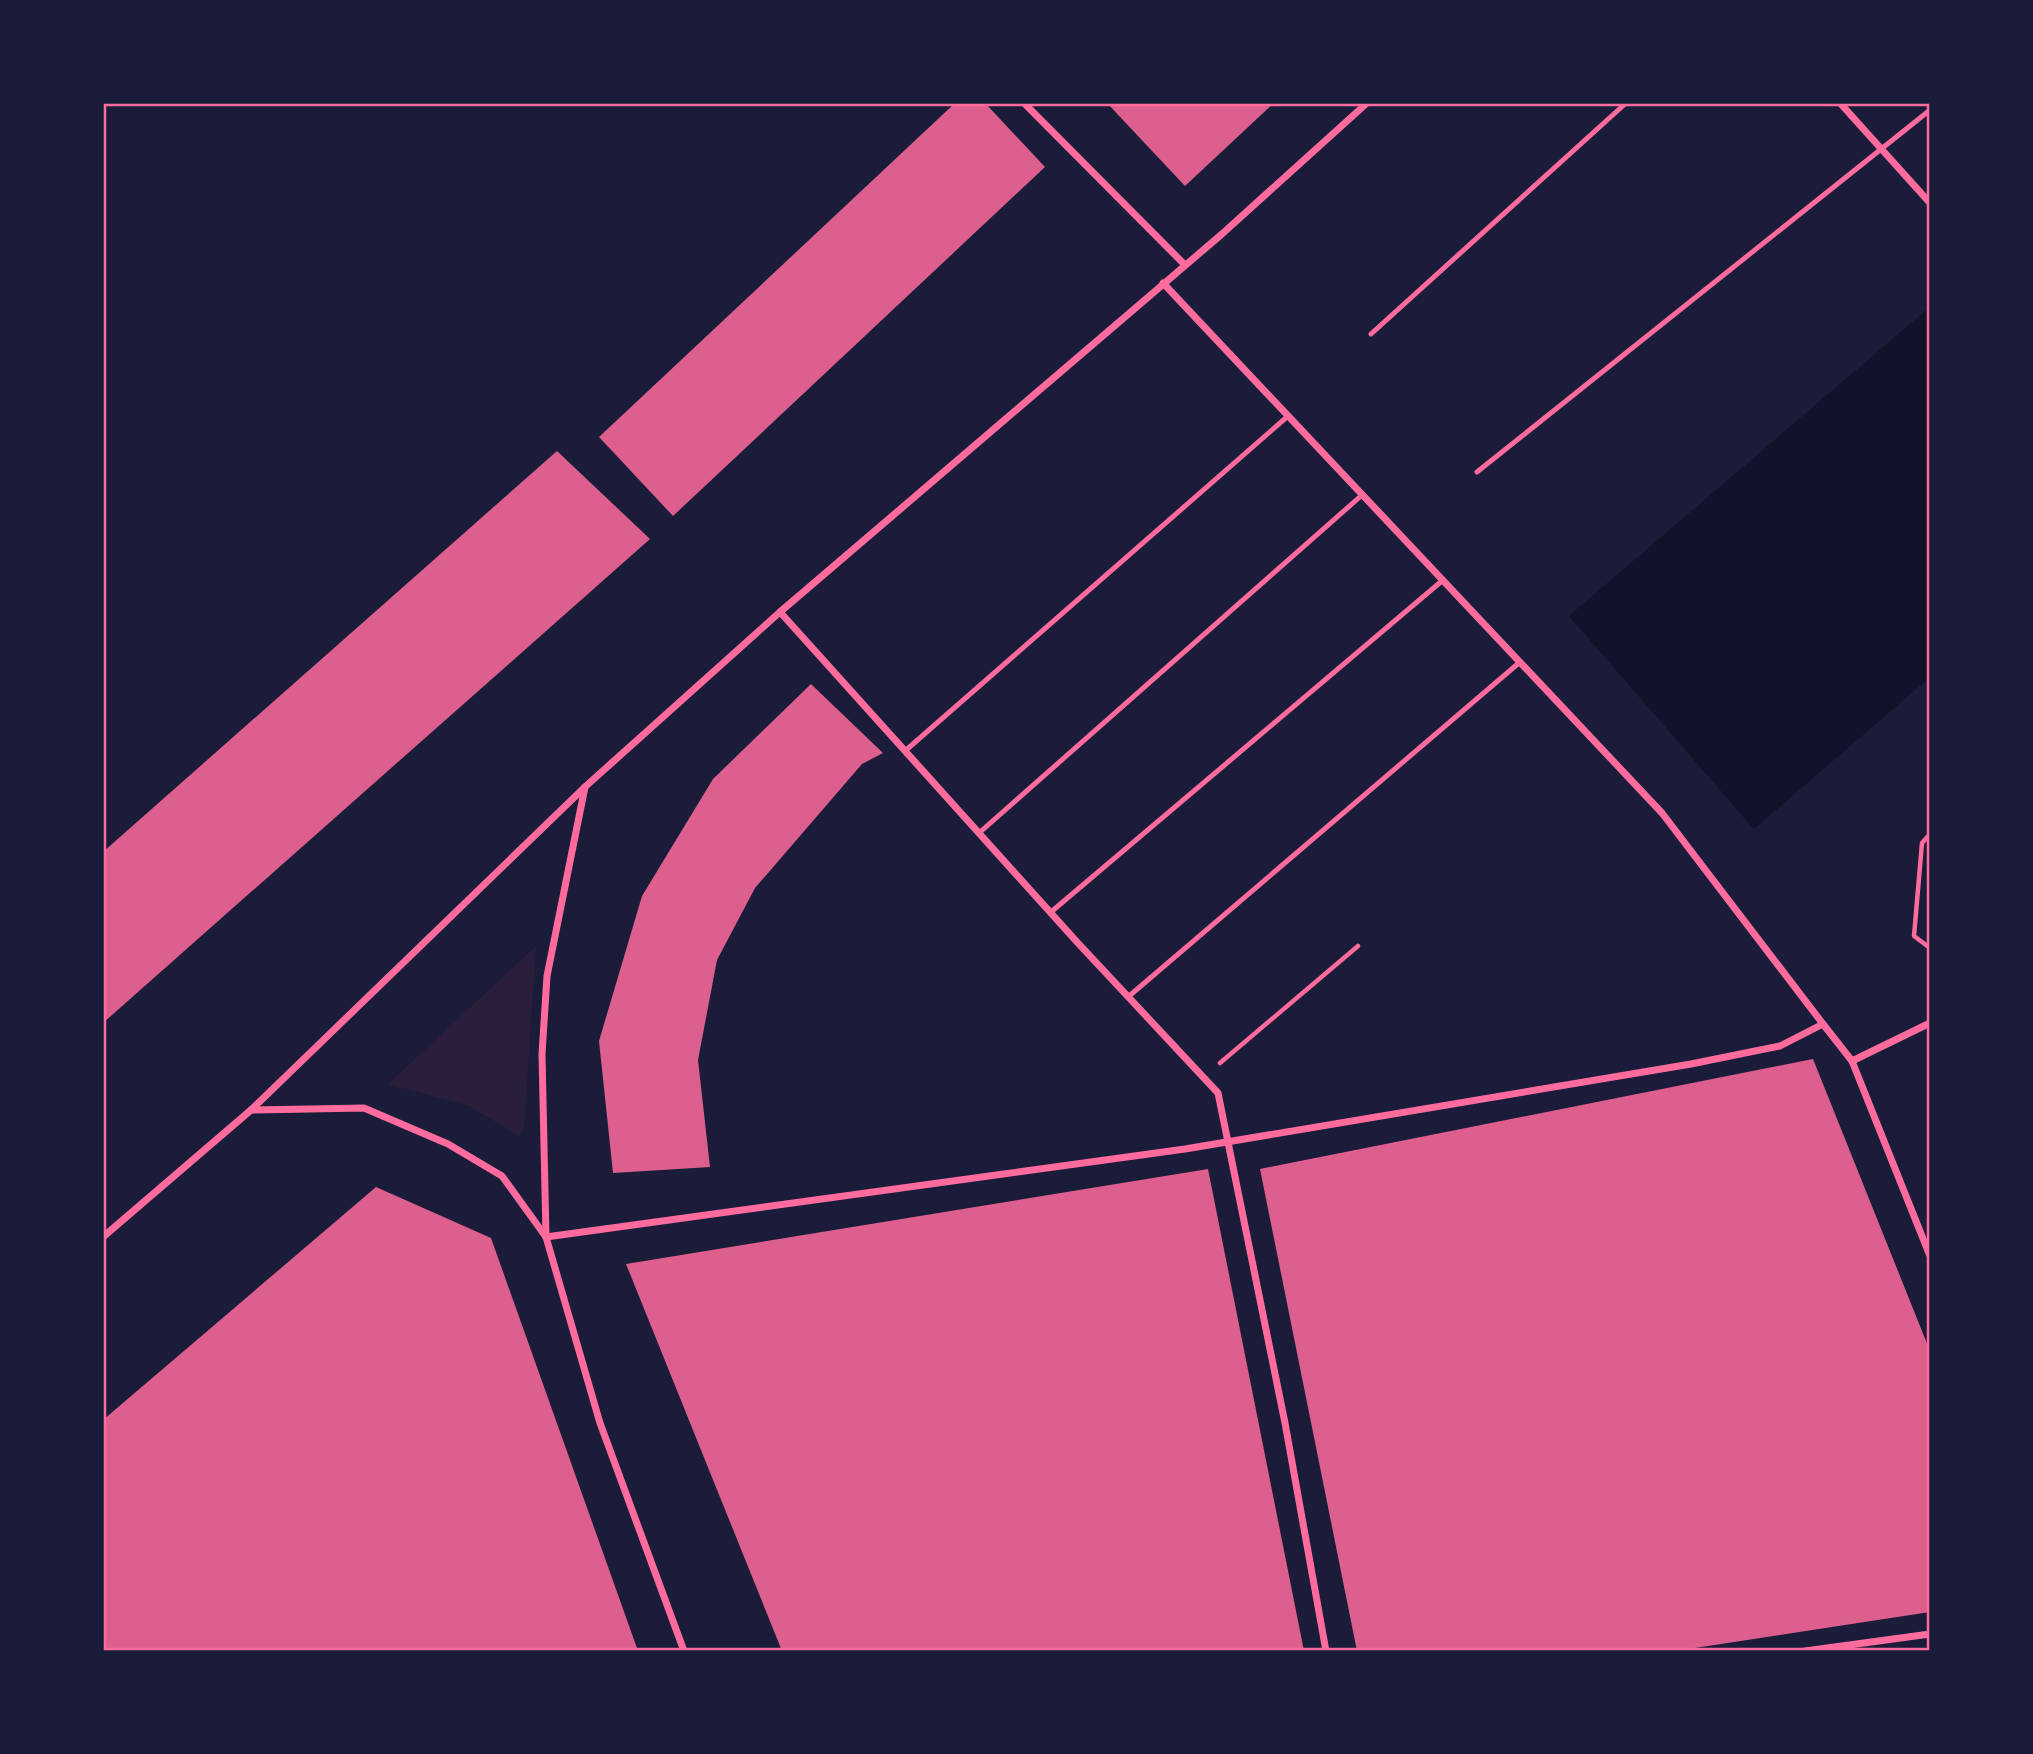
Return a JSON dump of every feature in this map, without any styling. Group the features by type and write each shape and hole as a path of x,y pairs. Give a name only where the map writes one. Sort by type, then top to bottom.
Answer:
{"street":[{"path":"1024,103 1185,265"},
{"path":"103,1237 251,1110 586,786 780,612 1185,265 1367,103"},
{"path":"1840,103 1930,203"},
{"path":"1163,283 1662,813 1852,1061 1930,1256"},
{"path":"780,612 1218,1093 1285,1423 1326,1651"},
{"path":"586,786 547,976 542,1054 546,1237 600,1423 684,1651"},
{"path":"1852,1061 1930,1023"},
{"path":"546,1237 1228,1142 1755,1051 1780,1046 1823,1024"},
{"path":"251,1110 364,1108 448,1144 502,1176 546,1237"},
{"path":"1805,1651 1930,1634"}],"lane":[{"path":"1371,334 1626,103"},
{"path":"1477,472 1930,110"},
{"path":"905,751 1288,416"},
{"path":"979,833 1362,495"},
{"path":"1051,912 1443,580"},
{"path":"1128,997 1520,662"}],"path":[{"path":"1930,834 1922,843 1914,936 1930,948"},
{"path":"1203,1077 1358,946"}],"shaded area":[{"path":"1930,307 1930,677 1754,829 1569,616"},
{"path":"536,946 524,1129 519,1136 469,1106 388,1084"}],"building":[{"path":"955,103 985,103 1045,167 673,516 599,437"},
{"path":"1107,103 1274,103 1185,186"},
{"path":"557,451 650,539 103,1023 103,852"},
{"path":"811,684 883,753 862,764 755,888 717,960 698,1060 710,1167 613,1173 599,1041 642,896 713,779"},
{"path":"1813,1059 1930,1351 1930,1612 1675,1651 1357,1651 1260,1169"},
{"path":"1208,1169 1304,1651 782,1651 626,1264"},
{"path":"376,1187 491,1238 638,1651 103,1651 103,1420"}]}
